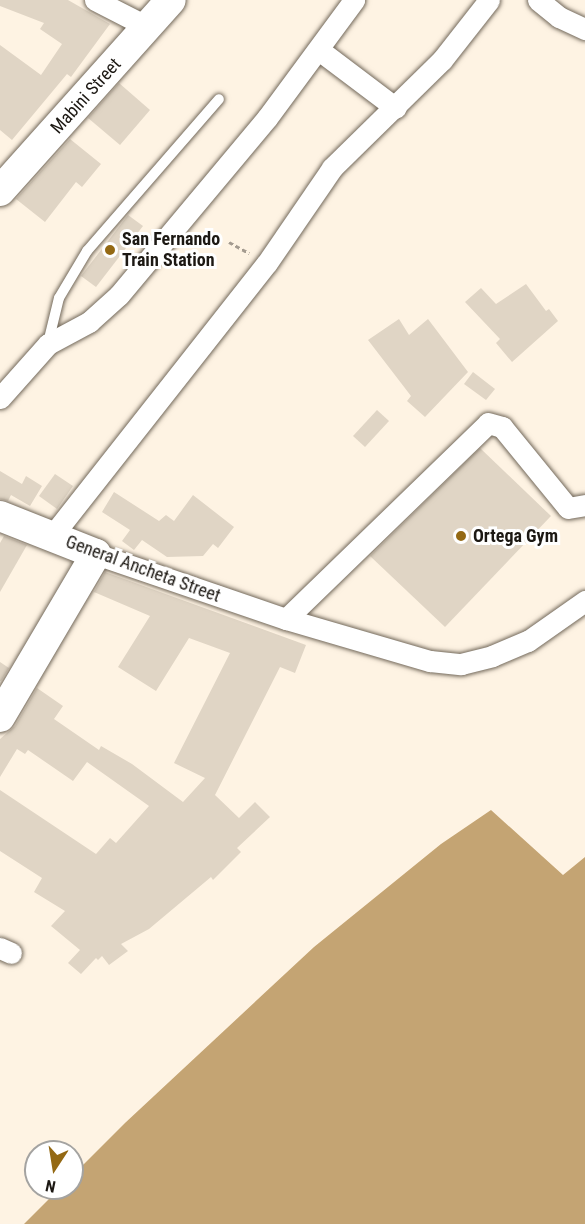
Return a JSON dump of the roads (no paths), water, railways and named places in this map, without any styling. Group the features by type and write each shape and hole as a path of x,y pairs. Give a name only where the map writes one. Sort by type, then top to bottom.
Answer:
{"street":[{"path":"95,0 148,27"},
{"name":"Mabini Street","path":"0,191 171,0"},
{"path":"0,398 48,344 89,322 119,295 319,50 354,0"},
{"path":"52,536 267,263 332,168 396,108 442,60 489,0"},
{"path":"538,0 559,17 585,29"},
{"path":"319,50 396,108"},
{"path":"286,620 488,423 502,427 568,508 585,505"},
{"name":"General Ancheta Street","path":"0,516 96,554 286,620 430,661 461,664 528,641 585,601"},
{"path":"0,717 96,554"}],"lane":[{"path":"48,344 59,298 87,251 219,99"}],"place":[{"name":"San Fernando Train Station","path":"110,250"},
{"name":"Ortega Gym","path":"461,536"}]}
